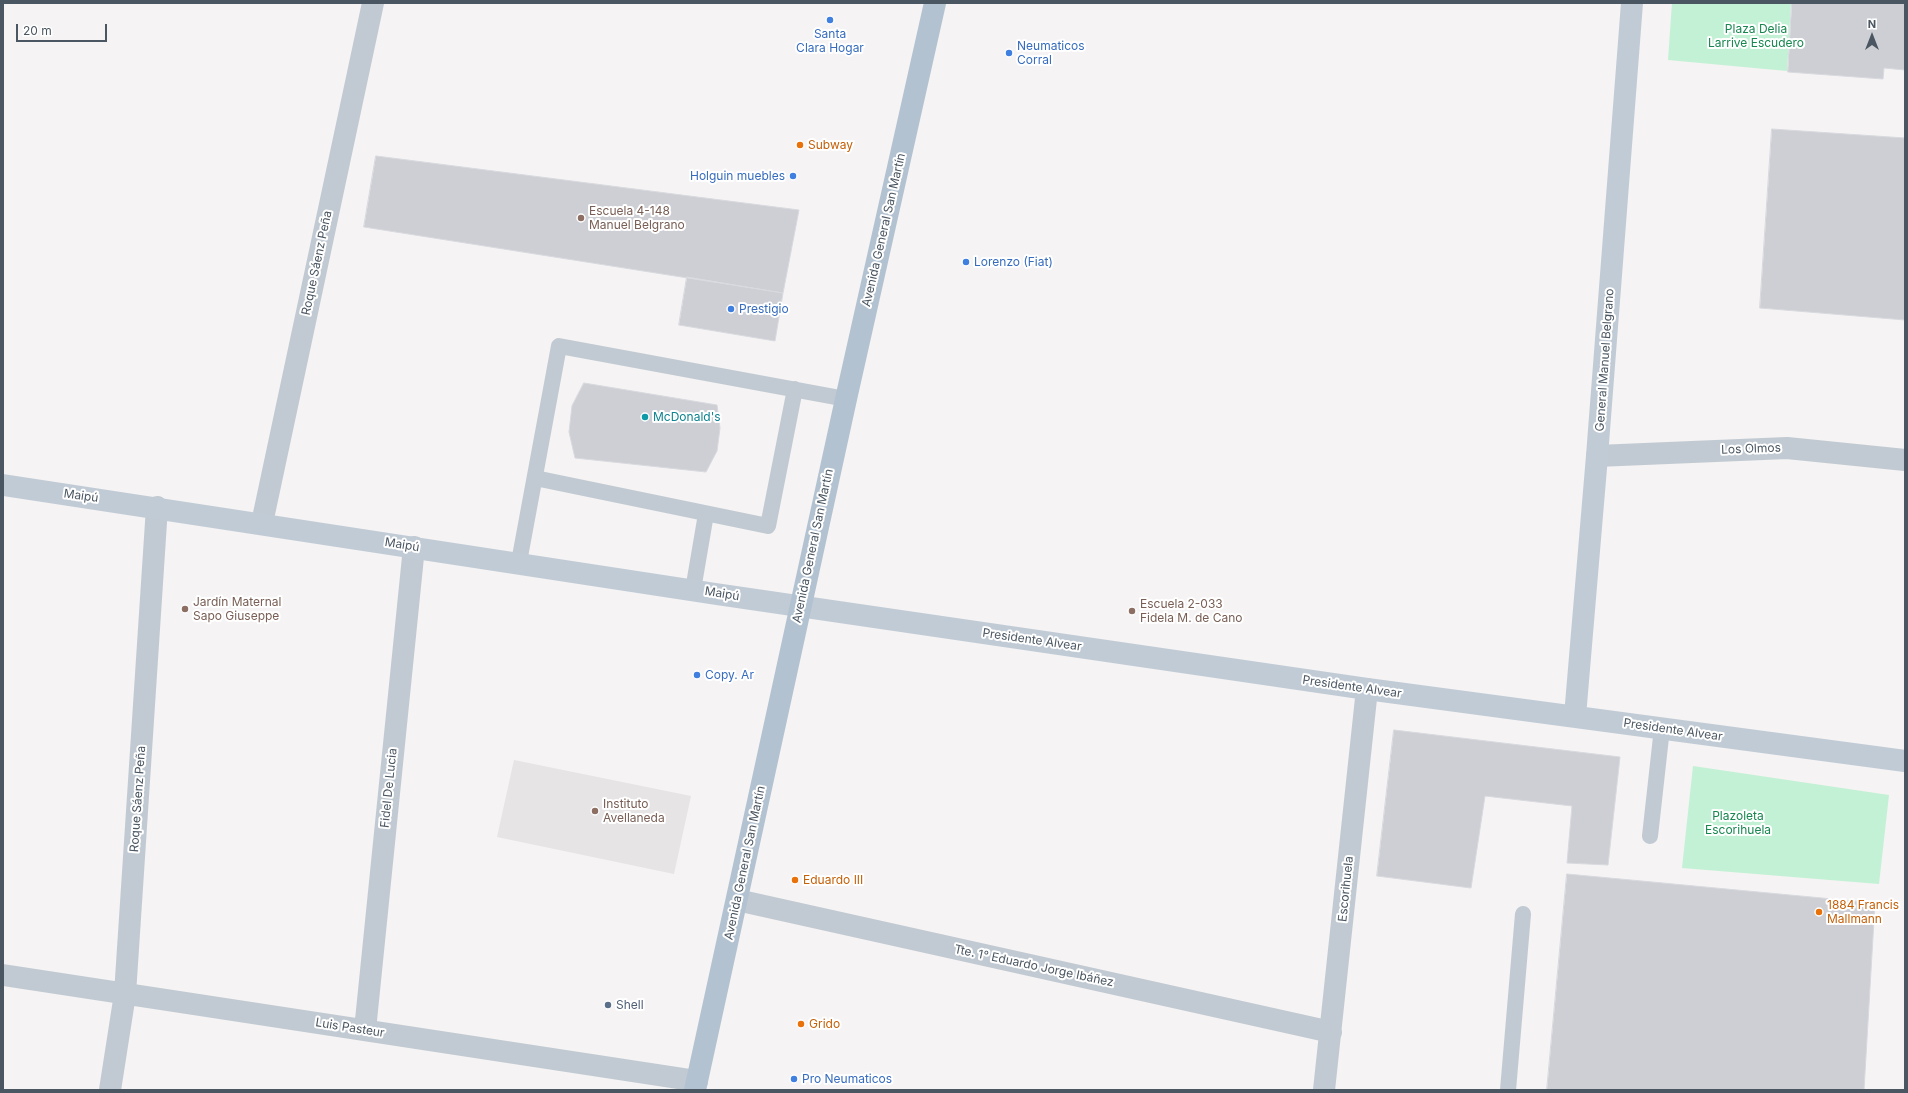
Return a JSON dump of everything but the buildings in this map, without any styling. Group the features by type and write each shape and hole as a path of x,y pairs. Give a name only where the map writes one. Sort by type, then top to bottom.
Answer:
{"main road":[{"name":"Avenida General San Martín","path":"696,1085 800,606 935,3"}],"street":[{"name":"Roque Sáenz Peña","path":"262,523 373,3"},
{"name":"General Manuel Belgrano","path":"1575,716 1597,456 1632,3"},
{"name":"Los Olmos","path":"1597,456 1787,448 1905,460"},
{"name":"Maipú","path":"3,485 157,507 800,606"},
{"name":"Roque Sáenz Peña","path":"110,1090 125,994 157,507"},
{"name":"Fidel De Lucia","path":"365,1030 414,547"},
{"name":"Presidente Alvear","path":"800,606 1367,689 1905,761"},
{"name":"Escorihuela","path":"1324,1090 1367,689"},
{"name":"Tte. 1° Eduardo Jorge Ibáñez","path":"737,900 1331,1032"},
{"name":"Luis Pasteur","path":"3,975 365,1030 696,1085"}],"lane":[{"path":"519,562 559,346 846,399"},
{"path":"535,478 768,526 795,389"},
{"path":"693,590 706,514"},
{"path":"1650,836 1662,728"},
{"path":"1508,1090 1524,914"}],"shaded area":[{"name":"Instituto Avellaneda","path":"514,760 691,796 674,874 497,837"}],"green space":[{"name":"Plaza Delia Larrive Escudero","path":"1672,3 1791,3 1787,71 1668,60"},
{"name":"Plazoleta Escorihuela","path":"1693,766 1889,795 1879,884 1682,868"}],"place":[{"name":"Santa Clara Hogar","path":"830,20"},
{"name":"Neumaticos Corral","path":"1009,53"},
{"name":"Subway","path":"800,145"},
{"name":"Holguin muebles","path":"793,176"},
{"name":"Escuela 4-148 Manuel Belgrano","path":"581,218"},
{"name":"Lorenzo (Fiat)","path":"966,262"},
{"name":"Prestigio","path":"731,309"},
{"name":"McDonald's","path":"645,417"},
{"name":"Jardín Maternal Sapo Giuseppe","path":"185,609"},
{"name":"Escuela 2-033 Fidela M. de Cano","path":"1132,611"},
{"name":"Copy. Ar","path":"697,675"},
{"name":"Instituto Avellaneda","path":"595,811"},
{"name":"Eduardo III","path":"795,880"},
{"name":"1884 Francis Mallmann","path":"1819,912"},
{"name":"Shell","path":"608,1005"},
{"name":"Grido","path":"801,1024"},
{"name":"Pro Neumaticos","path":"794,1079"}]}
